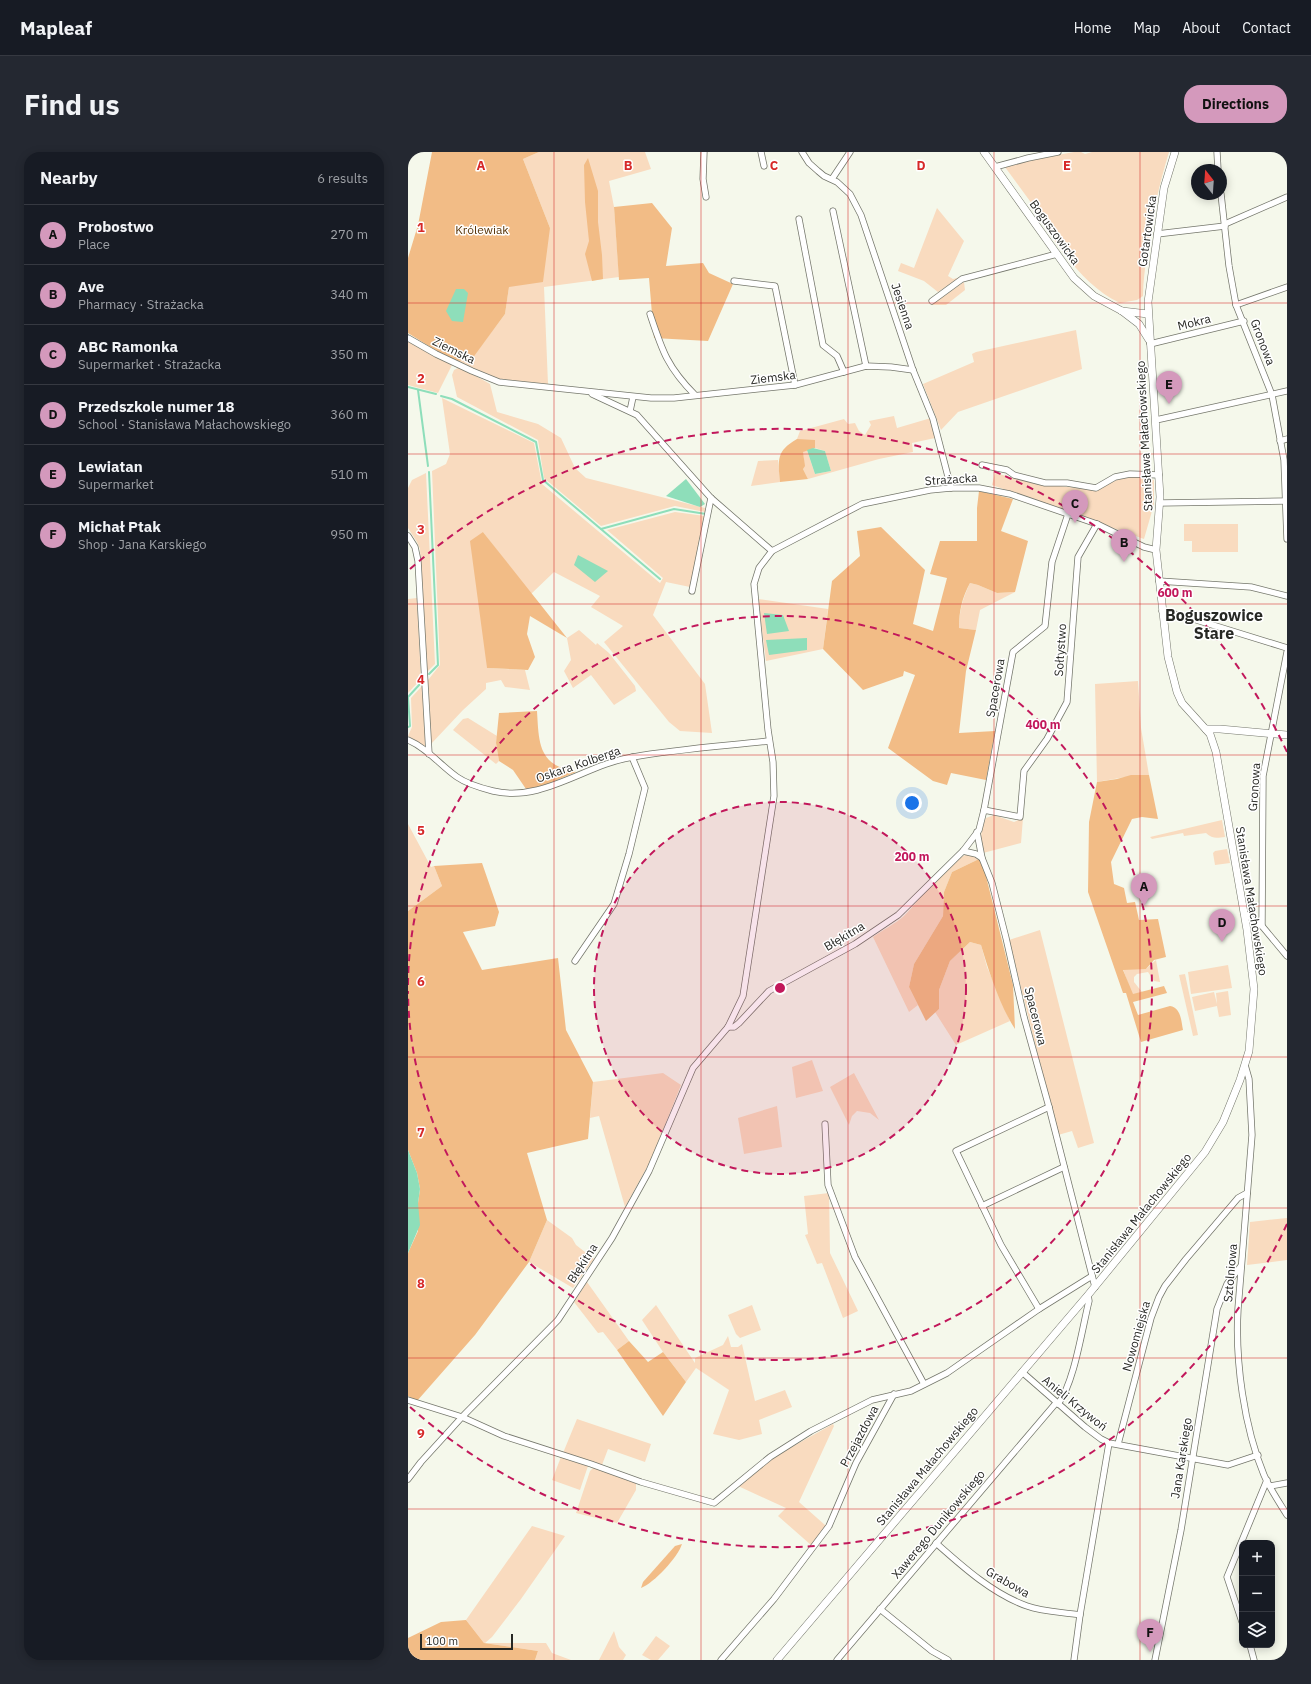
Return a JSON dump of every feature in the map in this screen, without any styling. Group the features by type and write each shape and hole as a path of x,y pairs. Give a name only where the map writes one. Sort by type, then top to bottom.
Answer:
{"street":[{"path":"704,152 703,179 706,197"},
{"path":"761,152 764,166"},
{"name":"Jesienna","path":"802,152 811,166 824,176 832,179 850,194 861,215 913,370 933,419 951,488"},
{"path":"832,179 850,152"},
{"name":"Boguszowicka","path":"984,152 1074,278 1101,300 1122,311 1135,321 1141,327 1150,343"},
{"path":"995,167 1058,152"},
{"name":"Gotartowicka","path":"1148,317 1148,298 1157,234 1167,175 1175,152"},
{"path":"1216,152 1217,164"},
{"path":"1157,234 1225,225 1287,197"},
{"name":"Gronowa","path":"1222,200 1229,266 1236,305 1244,321 1272,395 1284,460 1287,539"},
{"path":"833,211 866,366"},
{"path":"798,219 823,345 836,356 844,372"},
{"path":"932,301 962,279 1057,254"},
{"path":"734,281 775,286 795,385"},
{"path":"1236,305 1287,287"},
{"name":"Boguszowicka","path":"1122,311 1148,317"},
{"path":"650,314 668,362 679,379 695,395"},
{"path":"1135,321 1148,317"},
{"name":"Stanisława Małachowskiego","path":"777,1660 1095,1287 1205,1152 1224,1122 1245,1065 1251,1036 1254,989 1244,913 1216,752 1206,729 1182,703 1177,692 1168,657 1162,611 1156,550 1160,503 1159,475 1148,317"},
{"name":"Mokra","path":"1150,343 1244,321"},
{"name":"Ziemska","path":"408,338 428,350 499,382 633,397 665,398 795,385 866,366 913,370"},
{"path":"1156,420 1287,391"},
{"name":"Ziemska","path":"587,392 630,411"},
{"path":"633,397 630,411 637,415 711,498 772,551"},
{"path":"1280,441 1287,439"},
{"path":"982,466 1007,470 1014,475 1045,483 1067,483 1096,488 1115,477 1130,474 1159,475"},
{"name":"Strażacka","path":"770,741 755,604 754,584 759,568 772,551 862,504 930,490 979,488 1010,494 1097,524 1144,547 1156,550"},
{"path":"692,591 711,498"},
{"path":"1160,503 1286,501"},
{"name":"Spacerowa","path":"1068,514 1052,562 1045,626 1012,652 984,810 979,830 977,832 982,858 992,883 1024,1017 1049,1107 1095,1287"},
{"name":"Sołtystwo","path":"984,810 1020,816 1024,771 1047,739 1067,702 1078,557 1097,524"},
{"path":"408,536 415,547 418,561 429,754"},
{"path":"1159,581 1251,587 1287,596"},
{"path":"1162,611 1190,618 1287,648"},
{"name":"Gronowa","path":"1262,926 1263,776 1272,733 1280,681 1287,652"},
{"path":"1206,729 1220,728 1287,735"},
{"name":"Oskara Kolberga","path":"408,740 429,754 457,777 476,786 495,792 515,793 544,789 597,768 632,757 770,741"},
{"name":"Błękitna","path":"408,1478 462,1417 558,1320 612,1238 649,1171 693,1068 728,1027 743,996 774,796 773,762 770,741"},
{"path":"574,961 614,904 629,854 645,788 632,757"},
{"name":"Błękitna","path":"728,1027 739,1023 769,991 854,944 898,915 963,851 977,832"},
{"path":"963,851 976,854 982,858"},
{"path":"1244,913 1262,926 1287,956"},
{"name":"Sztolniowa","path":"1245,1065 1249,1079 1252,1128 1238,1309 1237,1345 1244,1398 1258,1455 1267,1480 1287,1515"},
{"path":"1039,1309 1001,1245 956,1151 1049,1107"},
{"path":"825,1124 828,1185 855,1257 924,1384"},
{"path":"982,1206 1064,1166"},
{"name":"Nowomiejska","path":"1118,1444 1151,1318 1159,1297 1186,1259 1224,1214 1238,1198 1247,1193"},
{"name":"Jana Karskiego","path":"1155,1660 1181,1530 1217,1309 1227,1284 1242,1265"},
{"path":"1082,1284 1092,1276"},
{"name":"Stanisława Małachowskiego","path":"894,1394 911,1391 947,1373 1039,1309 1082,1284 1095,1287"},
{"name":"Xawerego Dunikowskiego","path":"836,1660 1064,1396 1075,1361 1089,1302 1088,1295"},
{"name":"Anieli Krzywoń","path":"1022,1372 1057,1404 1095,1435 1109,1443 1192,1460 1228,1465 1258,1455"},
{"name":"Przejazdowa","path":"462,1417 504,1436 641,1482 714,1503 770,1457 811,1431 872,1400 894,1394"},
{"name":"Przejazdowa","path":"721,1660 774,1599 829,1526 856,1463 894,1394"},
{"path":"408,1400 462,1417"},
{"path":"1074,1660 1080,1615 1109,1443"},
{"path":"1239,1613 1227,1576 1267,1480"},
{"path":"1270,1486 1287,1483"},
{"name":"Grabowa","path":"936,1543 979,1578 996,1590 1018,1602 1029,1607 1080,1615"},
{"path":"880,1609 932,1651 948,1660"},
{"path":"1251,1648 1254,1660"}],"shaded area":[{"path":"539,152 645,152 651,169 609,181 614,207 619,277 544,287 548,384 499,379 457,361 472,358 505,314 509,287 550,228 523,159"},
{"path":"1081,152 1085,154 1092,152 1169,152 1159,188 1152,222 1143,296 1137,300 1120,303 1100,291 1083,276 1054,240 1054,234 1005,167 1030,160"},
{"path":"937,208 964,241 948,276 953,279 961,277 938,292 924,281 898,271 901,263 914,268"},
{"path":"964,282 965,290 946,305 931,305"},
{"path":"456,289 464,289 468,293 463,322 452,321 446,311"},
{"path":"1076,330 1082,369 958,412 941,430 923,384 974,362 972,354 976,352"},
{"path":"408,340 452,365 438,393 408,385"},
{"path":"460,367 490,384 497,412 538,424 561,438 575,468 586,478 705,508 705,512 675,506 601,526 544,478 538,440 457,397 452,375 454,370"},
{"path":"442,398 534,443 542,484 660,583 663,578 607,530 675,512 705,516 690,587 666,582 653,615 705,684 712,733 680,731 669,722 604,642 623,626 591,607 600,596 554,572 531,594 483,532 487,668 525,670 530,690 505,687 501,680 486,683 486,689 463,710 431,744 428,680 440,665 432,471 446,464 450,454"},
{"path":"894,416 897,428 931,418 935,438 912,443 913,452 879,459 808,479 803,469 804,458 802,452 807,450 815,474 831,471 825,451 797,439 800,431 844,419 848,424 855,423 859,431 865,435 871,425 869,421"},
{"path":"813,448 825,451 831,471 815,474 807,450"},
{"path":"778,460 780,482 751,486 758,461"},
{"path":"426,473 435,664 427,672 420,549 408,528 408,488 412,480"},
{"path":"995,473 1033,483 1095,490 1119,479 1133,476 1154,480 1154,504 1144,539 992,485"},
{"path":"686,479 705,504 700,507 666,496"},
{"path":"1184,524 1238,524 1238,552 1192,552 1192,541 1184,541"},
{"path":"578,555 608,571 595,582 574,565"},
{"path":"970,583 997,593 1015,592 980,610 976,630 959,628 962,605"},
{"path":"417,598 421,679 408,693 408,599"},
{"path":"758,599 828,609 823,649 766,661"},
{"path":"764,613 783,615 789,631 767,634"},
{"path":"579,630 596,645 597,643 609,653 635,686 636,691 614,705 591,675 573,688 564,671 571,660 567,638"},
{"path":"807,638 807,650 769,655 766,640"},
{"path":"1138,681 1141,728 1149,775 1129,776 1097,782 1095,684"},
{"path":"423,685 426,748 408,736 412,727 411,698"},
{"path":"468,718 497,736 496,743 499,761 496,764 453,730 463,719"},
{"path":"994,815 1014,822 1023,818 1021,843 983,853 981,840 983,827 986,818"},
{"path":"1222,820 1225,837 1217,838 1206,833 1184,836 1183,833 1152,839 1150,837"},
{"path":"408,824 431,867 434,866 442,886 408,911"},
{"path":"1227,849 1230,863 1215,865 1213,853 1215,851"},
{"path":"971,853 979,859 952,872 944,892 943,916 914,964 909,987 918,1005 909,1012 873,937 904,916 944,871 962,856"},
{"path":"1040,930 1094,1143 1078,1148 1072,1131 1058,1135 1009,940"},
{"path":"970,942 981,945 987,967 1010,1021 956,1045 935,1012 939,1009 939,990 950,961"},
{"path":"1156,960 1160,982 1154,981 1148,972 1137,974 1134,977 1134,982 1142,992 1132,995 1123,969 1146,969"},
{"path":"1228,965 1232,988 1191,994 1188,972"},
{"path":"1185,974 1198,1035 1193,1036 1179,975"},
{"path":"1228,991 1231,1015 1219,1017 1217,1006 1195,1011 1192,997 1214,992 1217,1004 1216,993"},
{"path":"812,1060 823,1091 796,1098 792,1067"},
{"path":"663,1073 681,1085 651,1160 625,1207 599,1116 590,1118 593,1082"},
{"path":"854,1073 879,1120 870,1113 857,1111 852,1116 849,1125 830,1087"},
{"path":"777,1106 782,1147 744,1154 738,1118"},
{"path":"408,1150 417,1173 420,1189 418,1203 420,1225 408,1253"},
{"path":"829,1193 830,1253 858,1311 843,1318 822,1263 817,1264 805,1235 808,1234 804,1196"},
{"path":"1287,1218 1287,1260 1247,1265 1250,1222"},
{"path":"547,1220 572,1238 576,1245 594,1259 573,1288 529,1262"},
{"path":"587,1282 629,1341 617,1350 603,1332 598,1333 574,1302"},
{"path":"656,1305 695,1363 695,1358 723,1345 728,1336 731,1347 738,1347 742,1344 755,1401 785,1390 792,1407 759,1420 762,1434 739,1440 713,1434 729,1390 696,1368 686,1382 663,1352 642,1320"},
{"path":"752,1305 761,1330 740,1338 736,1334 728,1315"},
{"path":"577,1419 651,1444 645,1462 608,1449 602,1465 563,1453"},
{"path":"833,1424 834,1426 799,1502 825,1525 828,1523 811,1545 778,1516 786,1508 738,1486 772,1458"},
{"path":"561,1457 588,1466 580,1490 552,1480"},
{"path":"594,1467 629,1479 636,1483 636,1490 617,1523 576,1513 590,1471"},
{"path":"532,1526 565,1536 521,1599 492,1637 485,1643 546,1643 552,1653 571,1660 535,1660 538,1651 484,1643 466,1620"},
{"path":"614,1631 619,1647 626,1655 623,1660 599,1660"},
{"path":"656,1636 670,1646 658,1660 651,1660 642,1655"}],"green space":[{"name":"Królewiak","path":"432,152 539,152 523,159 550,228 543,282 509,287 505,314 472,359 457,361 435,350 408,333 408,258 418,225"},
{"path":"588,158 598,191 598,222 603,279 592,281 585,254 589,241 585,202 584,165"},
{"path":"652,203 672,228 666,266 703,263 709,273 733,284 708,341 654,338 649,278 619,280 614,207"},
{"path":"797,439 815,440 815,448 803,452 805,466 803,469 808,479 780,482 780,457 785,448"},
{"path":"979,491 1013,499 1001,531 1028,541 1015,592 997,593 970,583 963,599 960,610 959,628 976,630 966,671 959,733 995,731 986,780 951,773 947,785 933,781 888,748 915,675 904,671 903,676 863,690 823,649 832,581 860,556 857,531 881,527 925,570 913,624 933,631 947,578 930,574 940,541 977,541 977,508"},
{"path":"483,532 567,638 530,616 527,634 535,657 528,670 487,668 470,541"},
{"path":"537,711 540,743 547,758 563,769 576,772 541,787 526,789 513,770 499,761 496,743 499,713"},
{"path":"1131,775 1149,775 1158,819 1142,817 1132,819 1111,862 1114,884 1124,888 1127,903 1135,902 1139,920 1158,919 1166,957 1154,960 1146,969 1123,970 1133,994 1164,986 1167,993 1133,1002 1138,1015 1170,1006 1174,1007 1180,1015 1183,1030 1141,1042 1126,993 1123,993 1088,892 1089,822 1097,782"},
{"path":"979,859 983,864 1013,985 1015,1029 991,977 981,945 970,942 950,961 939,990 939,1009 926,1021 909,987 914,964 943,916 944,892 952,872"},
{"path":"482,863 499,912 495,926 463,932 482,970 558,958 566,1030 593,1082 588,1139 527,1153 547,1220 529,1262 475,1335 417,1401 408,1396 408,1253 418,1231 418,1203 420,1189 417,1173 408,1150 408,911 442,886 434,866"},
{"path":"629,1341 648,1362 663,1352 686,1382 663,1416 617,1350"},
{"path":"682,1544 676,1556 665,1569 652,1581 641,1588 643,1582 675,1546"},
{"path":"466,1620 484,1643 538,1651 535,1660 408,1660 408,1638 441,1622"}],"waterway":[{"path":"408,387 436,394"},
{"path":"418,390 428,466"},
{"path":"441,396 452,399 536,442 543,480 660,579"},
{"path":"429,472 438,665 429,674"},
{"path":"601,529 674,509 706,514"},
{"path":"408,697 420,684"},
{"path":"408,698 410,726 408,727"}],"place":[{"name":"Lewiatan","path":"1169,404"},
{"name":"ABC Ramonka","path":"1075,523"},
{"name":"Ave","path":"1124,562"},
{"name":"Probostwo","path":"1144,906"},
{"name":"Przedszkole numer 18","path":"1222,942"},
{"name":"Michał Ptak","path":"1150,1652"}],"district":[{"name":"Boguszowice Stare","path":"1214,624"}]}
